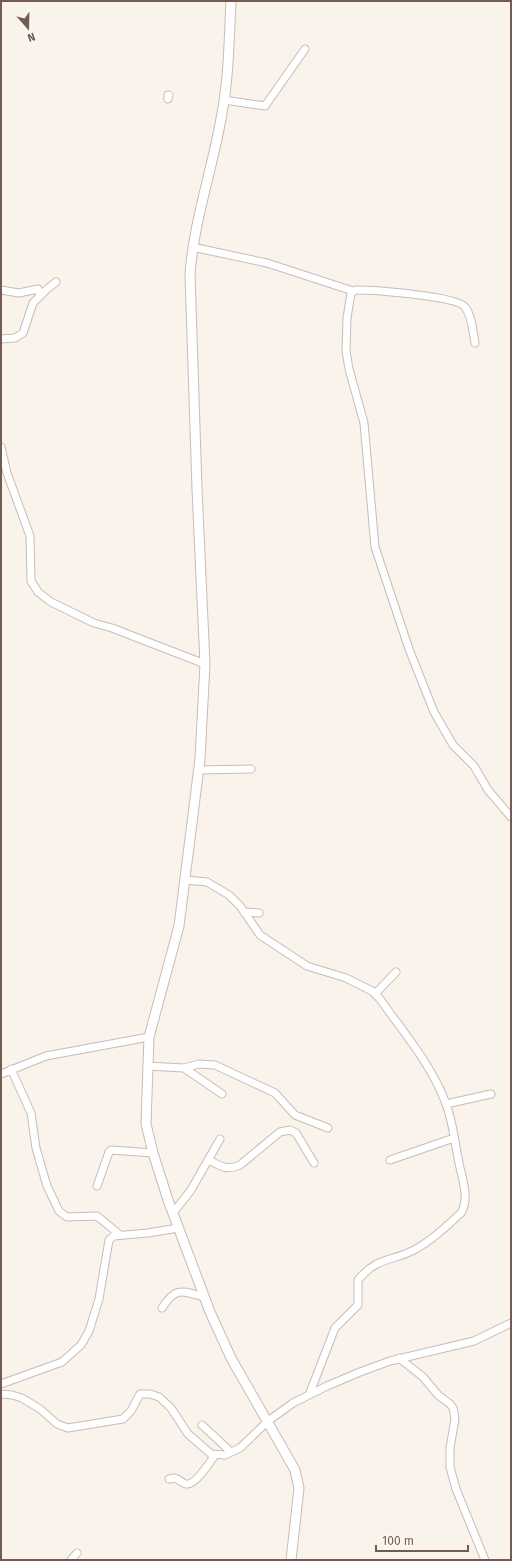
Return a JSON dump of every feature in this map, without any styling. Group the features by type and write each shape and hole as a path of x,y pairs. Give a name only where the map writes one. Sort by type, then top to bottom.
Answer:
{"street":[{"path":"231,1 224,100 192,247 191,326 205,664 198,770 179,926 149,1037 146,1124 153,1153 178,1228 204,1297 231,1358 295,1470 299,1488 292,1560"},
{"path":"224,100 265,106 305,49"},
{"path":"192,247 267,263 353,291 395,292 455,301 466,308 475,343"},
{"path":"1,339 15,338 23,333 29,311 40,295 56,282"},
{"path":"1,290 19,293 38,290 40,295"},
{"path":"353,291 350,296 347,318 346,351 349,369 364,423 375,546 409,649 434,712 453,745 474,766 488,790 511,818"},
{"path":"1,447 7,473 30,536 32,581 38,592 51,602 86,619 205,664"},
{"path":"198,770 251,769"},
{"path":"185,880 207,882 229,895 244,912 260,935 307,966 346,978 375,994 429,1069 446,1104 464,1184 464,1207 461,1213 425,1243 413,1250 373,1265 358,1280 358,1305 337,1324 309,1395"},
{"path":"244,912 259,913"},
{"path":"375,994 396,972"},
{"path":"1,1074 10,1069 46,1056 149,1037"},
{"path":"148,1066 184,1068 205,1064 225,1069 275,1093 295,1115 328,1128"},
{"path":"184,1068 222,1094"},
{"path":"10,1069 31,1113 36,1148 47,1186 59,1211 67,1217 97,1216 120,1235"},
{"path":"446,1104 491,1094"},
{"path":"209,1160 222,1167 233,1168 240,1165 280,1132 290,1130 296,1133 314,1163"},
{"path":"390,1160 454,1138"},
{"path":"173,1213 191,1190 220,1139"},
{"path":"97,1186 111,1150 153,1153"},
{"path":"1,1384 62,1362 80,1345 89,1330 99,1299 109,1240 114,1236 148,1233 178,1228"},
{"path":"162,1308 168,1299 176,1292 185,1292 204,1297"},
{"path":"169,1479 174,1478 185,1484 189,1484 198,1478 215,1455 231,1452 248,1443 268,1421 293,1403 309,1395 360,1372 399,1358 474,1341 511,1323"},
{"path":"399,1358 423,1377 438,1395 453,1408 455,1420 450,1448 450,1467 456,1489 485,1560"},
{"path":"1,1394 22,1398 40,1409 57,1424 68,1428 118,1421 128,1416 140,1394 150,1394 166,1402 188,1434 215,1455"},
{"path":"202,1425 231,1452"},
{"path":"71,1560 77,1553"}]}
